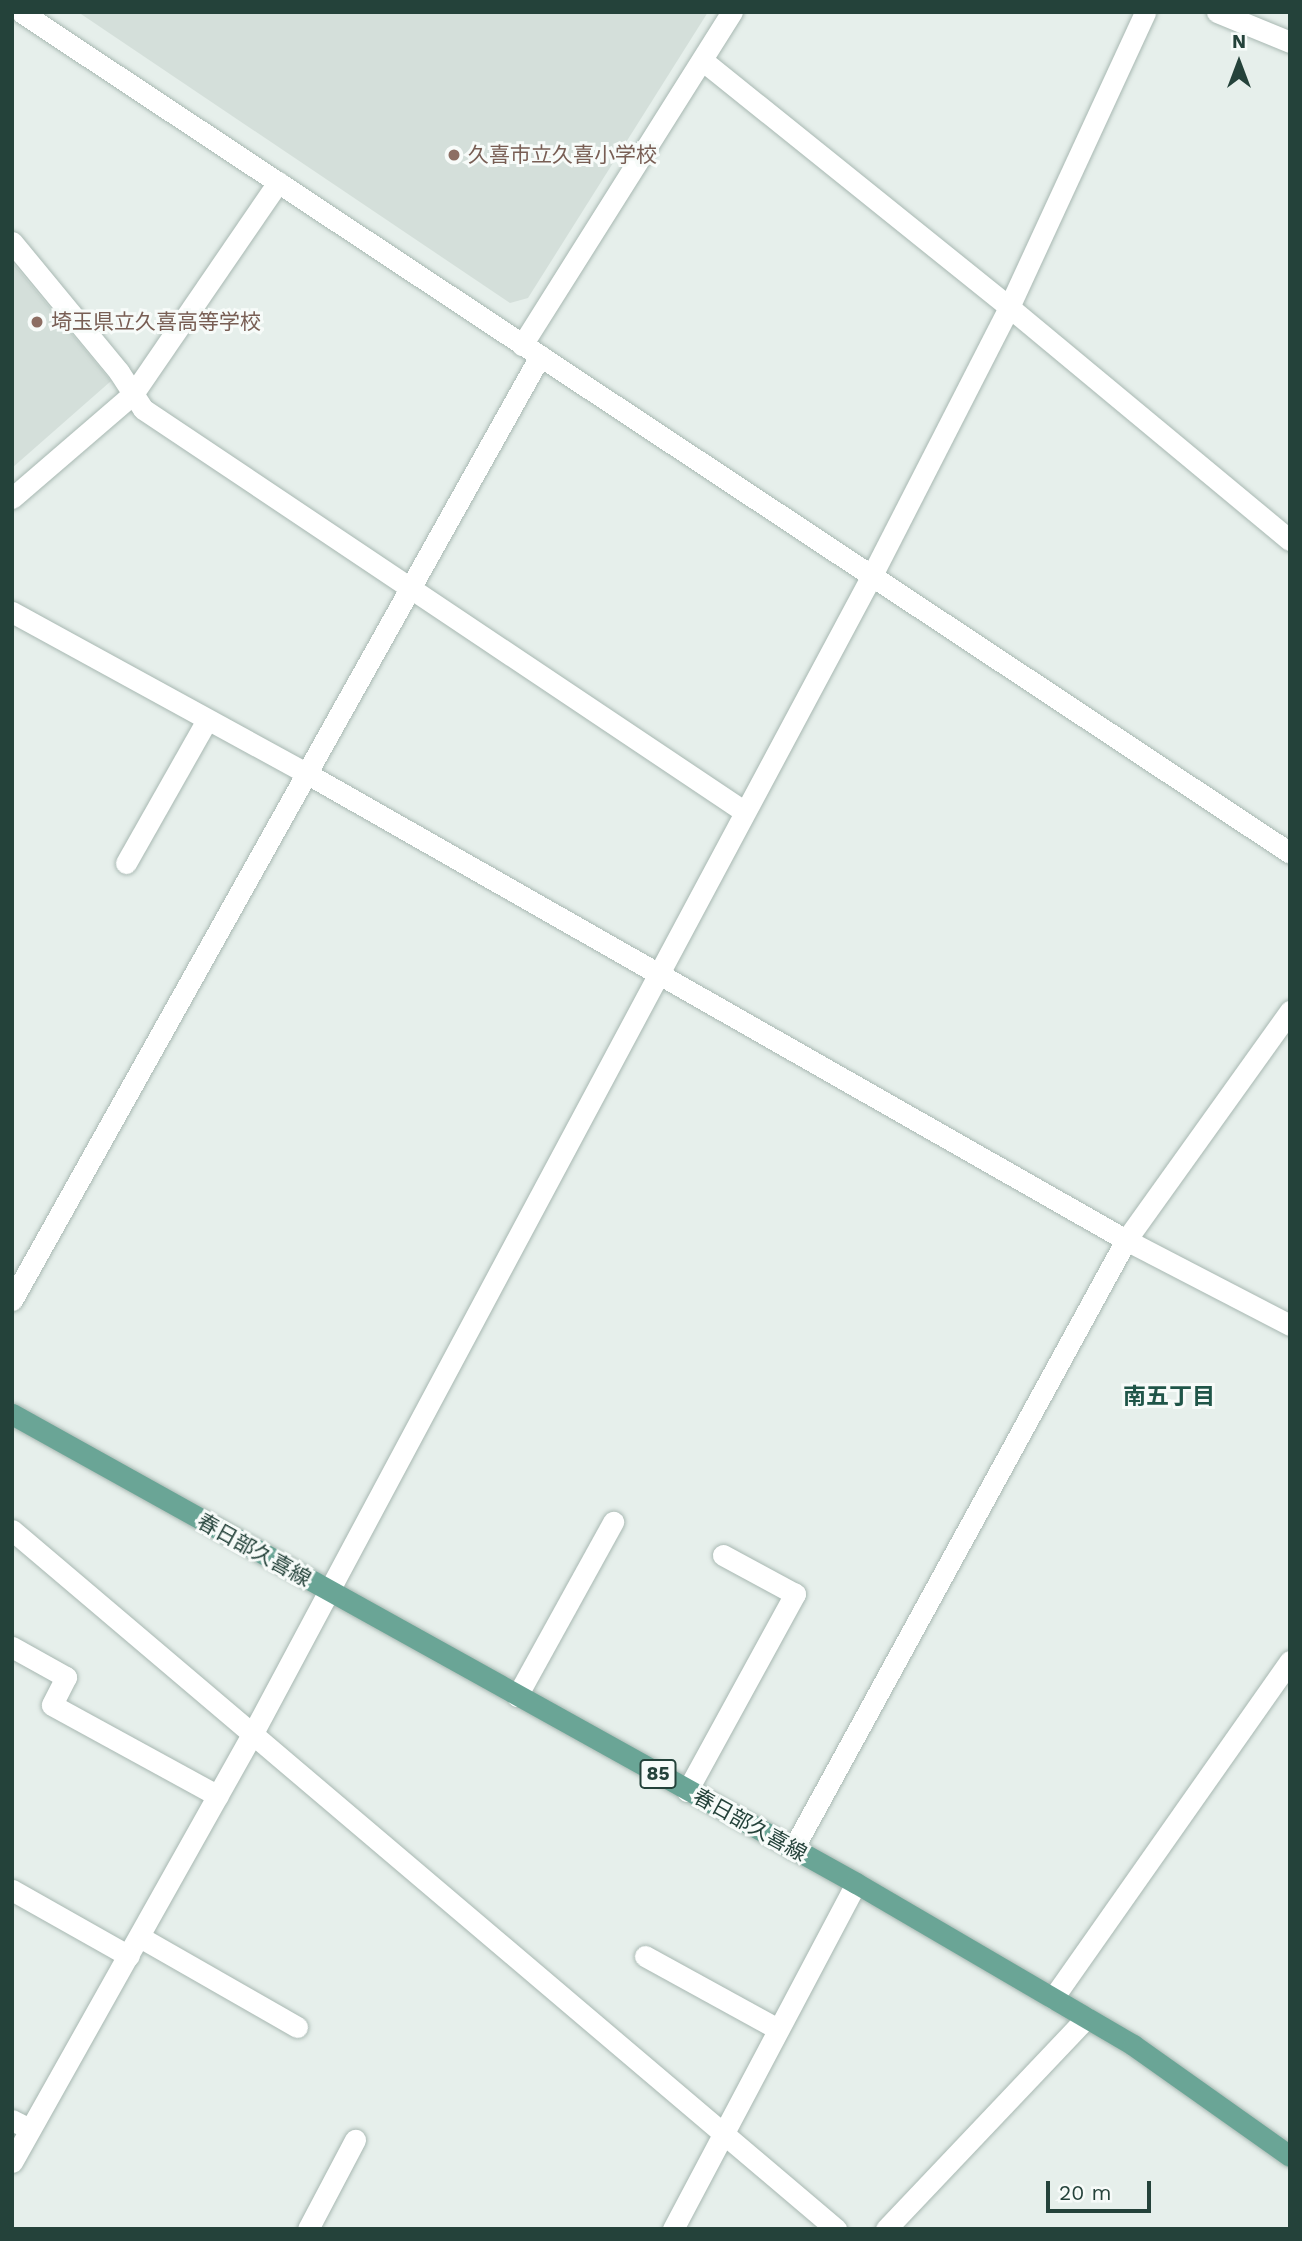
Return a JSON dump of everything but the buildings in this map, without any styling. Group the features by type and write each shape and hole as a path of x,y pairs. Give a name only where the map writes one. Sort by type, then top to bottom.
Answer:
{"main road":[{"name":"春日部久喜線","path":"12,1414 328,1592 856,1883 1133,2045 1290,2156"}],"street":[{"path":"21,12 1290,853"},
{"path":"12,1300 410,591 531,350 732,12"},
{"path":"12,2162 21,2125 129,1956 254,1731 871,577 1009,307 1145,12"},
{"path":"1217,12 1290,42"},
{"path":"702,61 1009,307 1290,540"},
{"path":"12,498 133,394 278,182"},
{"path":"12,242 143,409 410,591 744,812"},
{"path":"12,612 306,773 1126,1240 1290,1325"},
{"path":"126,863 206,720"},
{"path":"793,1849 1126,1240 1290,1012"},
{"path":"517,1696 613,1522"},
{"path":"12,1530 254,1731 836,2229"},
{"path":"687,1791 795,1594 723,1555"},
{"path":"12,1647 66,1677 52,1705 218,1796"},
{"path":"1053,1998 1290,1661"},
{"path":"673,2229 856,1883"},
{"path":"12,1890 129,1956"},
{"path":"140,1937 297,2027"},
{"path":"645,1956 778,2029"},
{"path":"886,2229 1086,2018"},
{"path":"309,2229 355,2140"}],"shaded area":[{"name":"久喜市立久喜小学校","path":"78,12 708,12 528,298 510,303"},
{"name":"埼玉県立久喜高等学校","path":"12,262 111,381 12,468"}],"place":[{"name":"久喜市立久喜小学校","path":"454,155"},
{"name":"埼玉県立久喜高等学校","path":"37,322"}],"district":[{"name":"南五丁目","path":"1169,1397"}]}
